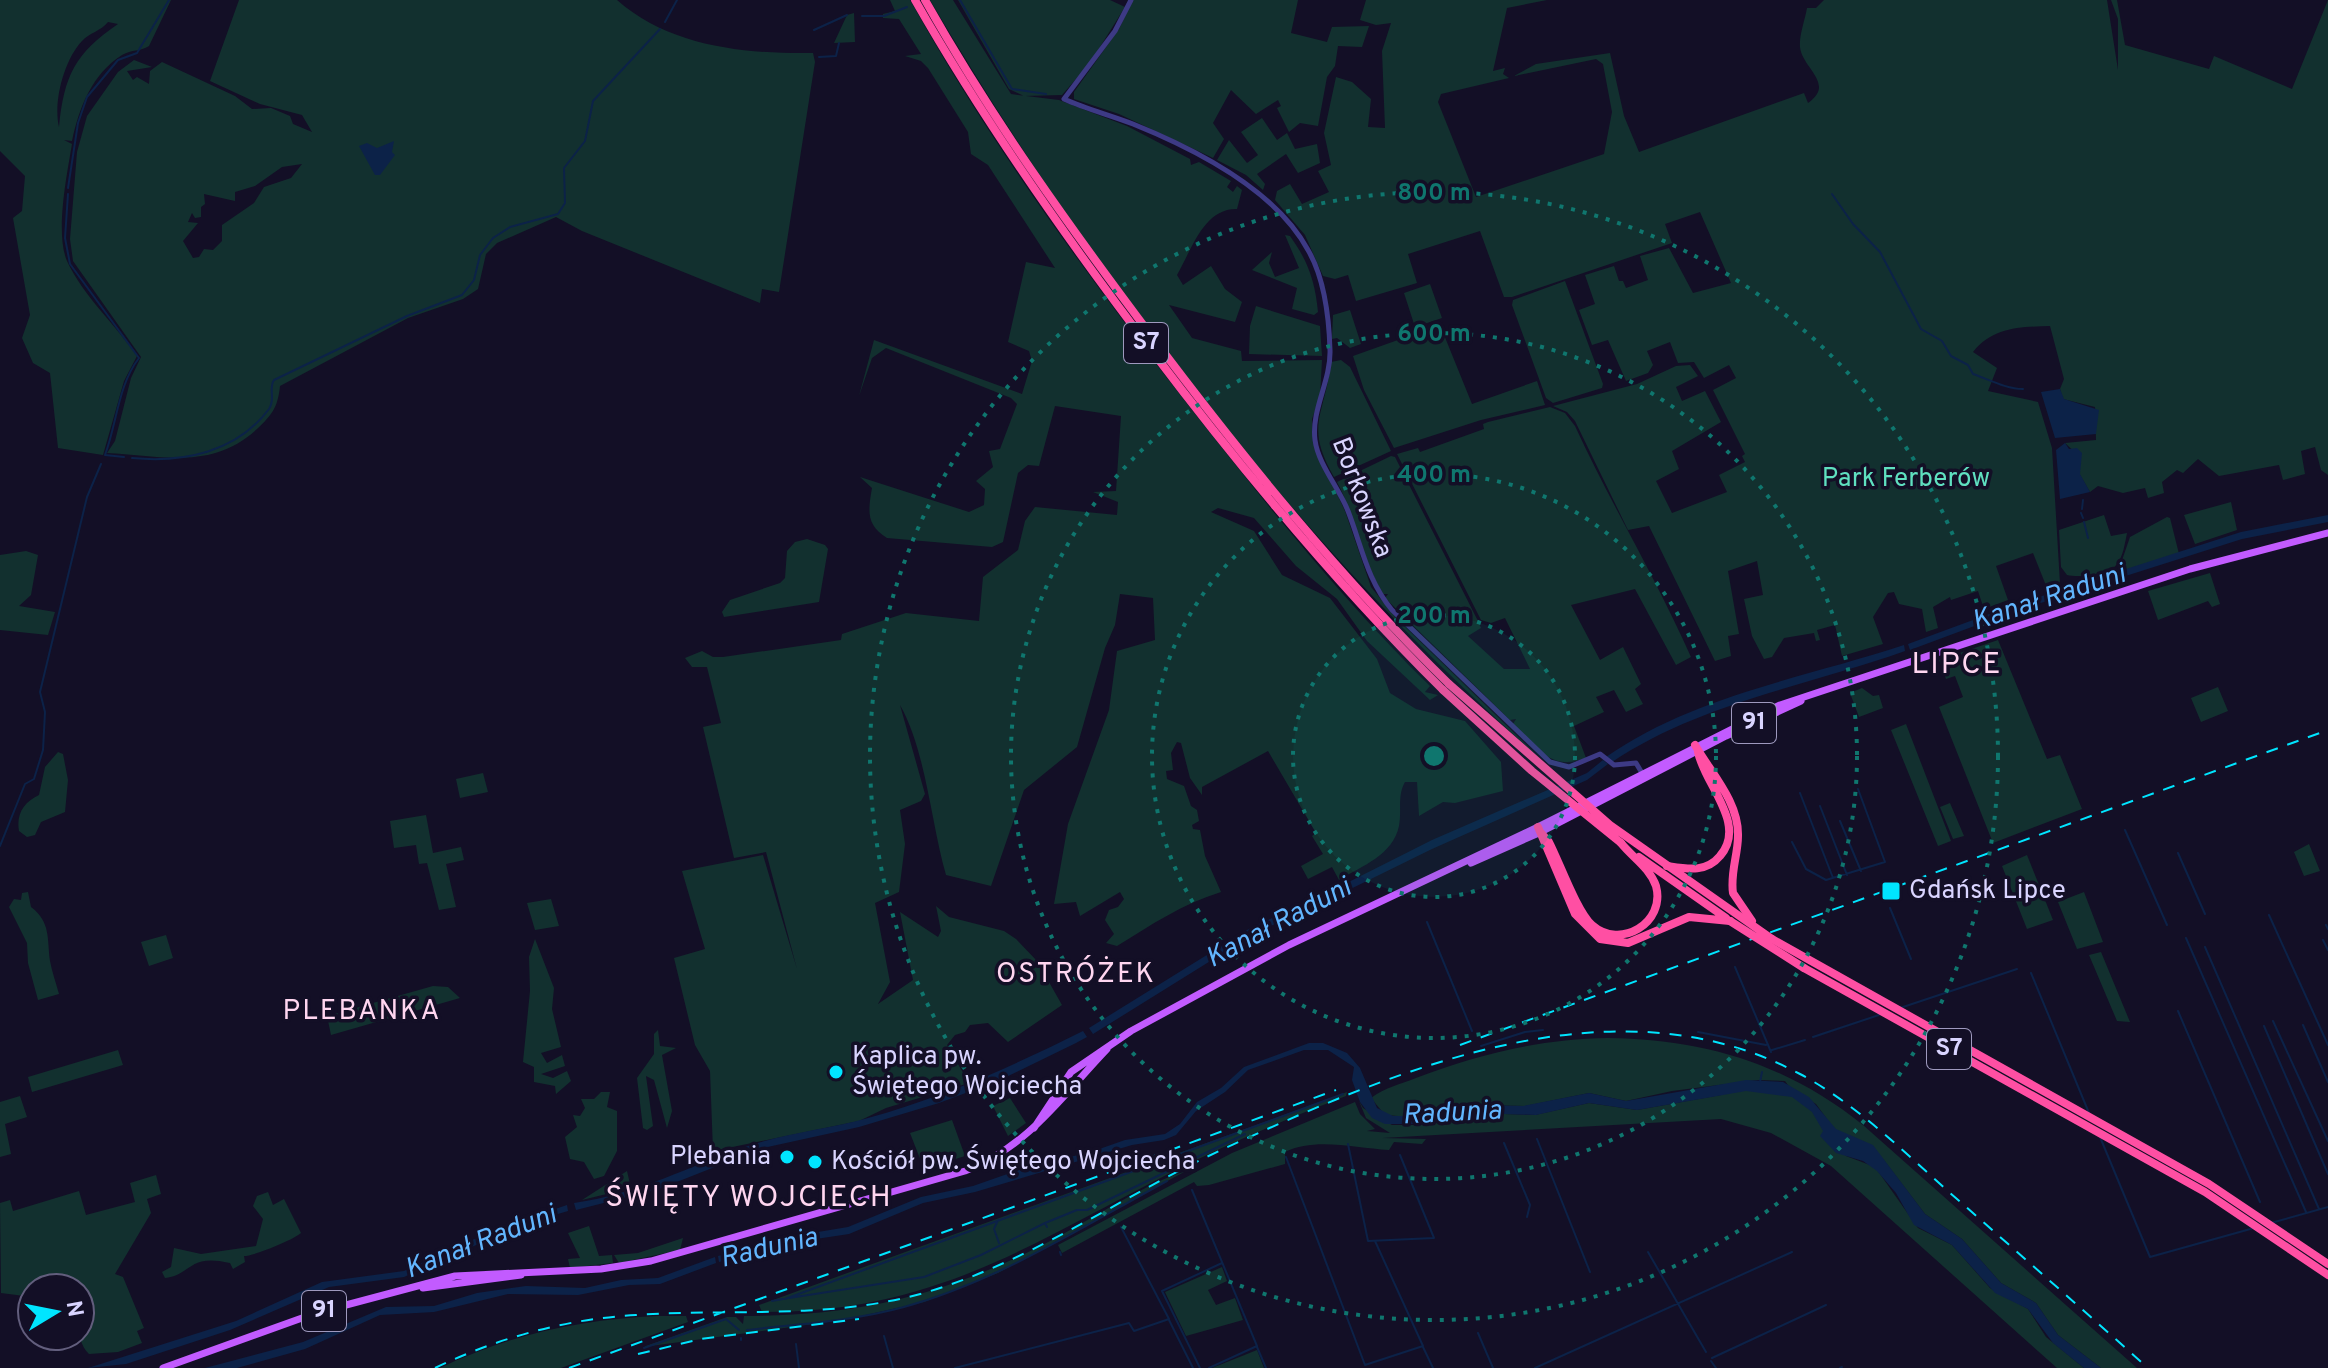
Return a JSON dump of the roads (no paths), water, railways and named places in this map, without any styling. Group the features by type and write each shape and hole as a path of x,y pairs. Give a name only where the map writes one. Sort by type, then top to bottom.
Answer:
{"highway":[{"name":"S7","path":"915,0 1004,146 1138,333 1273,504 1400,647 1547,773 1663,865 1772,939 1887,1007 2254,1211 2328,1264"},
{"name":"S7","path":"925,0 1016,148 1120,294 1265,480 1388,624 1446,687 1532,771 1621,843 1730,921 1849,994 2205,1192 2328,1275"},
{"path":"1697,748 1737,825 1732,880 1735,898 1744,913 1772,939"},
{"path":"1663,865 1701,868 1718,859 1726,847 1729,824 1710,773"},
{"path":"1539,829 1582,924 1609,942 1633,942 1686,917 1730,921"},
{"path":"1560,874 1594,927 1615,935 1634,932 1654,912 1656,889 1649,872 1621,843"}],"main road":[{"name":"91","path":"163,1368 324,1311 467,1274 526,1274 629,1265 731,1239 965,1171 1002,1154 1034,1128 1071,1072 1111,1045 1271,954 1539,829 1780,705 2177,573 2328,533"},
{"name":"91","path":"1539,829 1642,773 1697,748"}],"street":[{"name":"Borkowska","path":"1131,0 1115,31 1064,99 1137,126 1212,164 1263,198 1301,236 1321,282 1330,348 1326,383 1314,428 1317,449 1344,500 1375,587 1392,610 1550,762 1569,767 1601,755 1611,764 1632,762 1642,773"}],"water":[{"path":"394,141 392,152 395,155 380,175 375,175 359,146 367,143 377,148"},
{"path":"2060,389 2064,399 2099,410 2096,434 2055,438 2041,392"},
{"path":"2065,443 2069,449 2077,448 2082,453 2080,474 2090,492 2060,499 2056,450"},
{"name":"Kanał Raduni","path":"2328,515 2328,522 2242,539 2012,612 1910,650 1908,644 2011,606 2241,532"},
{"path":"1904,645 1905,651 1718,710 1646,742 1612,762 1606,757 1675,718 1712,703"},
{"path":"1603,760 1608,764 1587,780 1432,849 1320,904 1317,898 1432,840 1587,773"},
{"path":"1313,900 1317,906 1257,932 1093,1034 1089,1028 1252,927"},
{"path":"1083,1031 1087,1037 1076,1043 1000,1080 939,1103 859,1127 763,1148 659,1189 576,1210 574,1203 642,1186 748,1146 868,1118 924,1100 1004,1068"},
{"name":"Radunia","path":"1309,1043 1323,1043 1347,1053 1360,1068 1377,1108 1393,1116 1418,1116 1472,1105 1523,1106 1589,1093 1626,1101 1746,1080 1783,1082 1809,1097 1836,1129 1873,1145 1925,1214 1962,1239 2001,1283 2036,1303 2058,1335 2101,1368 2084,1368 2053,1343 2028,1309 1995,1293 1952,1245 1914,1225 1896,1193 1877,1171 1863,1161 1836,1153 1820,1136 1823,1131 1812,1112 1792,1097 1746,1091 1637,1110 1589,1103 1536,1115 1476,1113 1430,1124 1385,1124 1372,1118 1360,1102 1352,1080 1354,1067 1328,1050 1304,1050 1248,1070 1225,1092 1196,1111 1176,1135 1164,1140 1132,1145 975,1192 923,1203 849,1234 796,1242 719,1262 718,1256 794,1236 848,1227 921,1197 973,1186 1036,1164 1088,1153 1125,1140 1165,1134 1180,1124 1197,1102 1221,1088 1244,1067"},
{"path":"567,1205 568,1211 521,1225 404,1277 329,1287 230,1330 126,1364 88,1368 236,1321 322,1282 404,1271 501,1227"},
{"path":"715,1257 716,1263 660,1284 629,1285 578,1295 508,1294 434,1312 380,1315 305,1349 237,1368 205,1368 303,1342 386,1307 434,1306 477,1293 526,1286 585,1288 621,1280 658,1278"}],"waterway":[{"path":"68,188 78,123 87,97 118,60 137,53 169,0"},
{"path":"665,22 677,0"},
{"path":"960,0 1012,89 1046,94"},
{"path":"862,16 884,16 907,7"},
{"path":"814,30 847,15"},
{"path":"132,458 190,456 225,445 256,424 269,409 274,380 407,316 462,295 474,280 480,255 493,238 510,227 558,214 565,203 564,168 585,141 593,101 660,29"},
{"path":"819,57 836,56 839,43"},
{"path":"68,194 65,238 70,264 139,358 122,392 105,455 124,457"},
{"path":"1832,194 1853,224 1880,252 1921,329 1942,341 1951,356 1968,365 1973,374 2004,386 2023,389"},
{"path":"0,846 25,784 34,779 43,750 45,712 40,692 87,497 101,464"},
{"path":"2082,509 2083,500"},
{"path":"2081,513 2083,518"},
{"path":"2084,522 2088,538"},
{"path":"1792,842 1806,869 1826,880 1885,862 1858,789"},
{"path":"1800,793 1833,878"},
{"path":"1820,806 1847,875"},
{"path":"1840,821 1861,871"},
{"path":"2125,830 2167,925"},
{"path":"2178,853 2205,914"},
{"path":"1890,908 1911,959"},
{"path":"2269,915 2328,1045"},
{"path":"1427,922 1472,1031"},
{"path":"2326,925 2328,929"},
{"path":"2186,938 2306,1212"},
{"path":"2323,940 2328,950"},
{"path":"2205,947 2319,1209"},
{"path":"1735,967 1771,1052"},
{"path":"1900,1008 2017,969"},
{"path":"2031,973 2089,1113"},
{"path":"2178,1011 2260,1202"},
{"path":"1813,1037 1879,1015"},
{"path":"2273,1021 2328,1141"},
{"path":"2303,1025 2328,1082"},
{"path":"2264,1026 2328,1174"},
{"path":"1481,1046 1525,1032 1543,1030"},
{"path":"1698,1032 1766,1045"},
{"path":"1772,1050 1805,1040"},
{"path":"1760,1082 1762,1072"},
{"path":"785,1299 1343,1094"},
{"path":"1047,1227 1045,1223 1077,1210 1087,1210 1245,1134"},
{"path":"2100,1137 2150,1257 2254,1228"},
{"path":"1537,1139 1590,1272"},
{"path":"1504,1143 1530,1205 1527,1217"},
{"path":"1348,1144 1368,1241 1434,1238 1400,1155"},
{"path":"1286,1157 1365,1365 1423,1346 1375,1241"},
{"path":"747,1330 865,1316 939,1296 1039,1252 1167,1181"},
{"path":"1192,1190 1257,1346 1209,1368"},
{"path":"2271,1223 2328,1207"},
{"path":"998,1220 994,1229 999,1243"},
{"path":"789,1298 924,1277 981,1255 1045,1223"},
{"path":"955,1368 1129,1323 1134,1331 1169,1319 1121,1227"},
{"path":"1648,1252 1706,1352"},
{"path":"1535,1368 1792,1252"},
{"path":"1200,1368 1162,1291 1222,1263"},
{"path":"772,1301 783,1299"},
{"path":"1712,1358 1826,1305"},
{"path":"644,1348 726,1319 739,1330"},
{"path":"1169,1320 1193,1368"},
{"path":"1478,1333 1493,1368"},
{"path":"884,1336 893,1368"},
{"path":"796,1344 799,1368"},
{"path":"1257,1347 1266,1368"},
{"path":"1423,1347 1433,1368"},
{"path":"1711,1361 1716,1368"}],"railway":[{"path":"1460,1045 2328,730"},
{"path":"435,1368 508,1339 584,1321 674,1313 862,1306 937,1289 1010,1260 1184,1168 1357,1091 1430,1065 1505,1045 1580,1033 1655,1033 1729,1045 1800,1074 1821,1086 1896,1144 2148,1368"},
{"path":"569,1368 1336,1090"},
{"path":"638,1354 701,1339 859,1319"}],"place":[{"name":"Gdańsk Lipce","path":"1891,891"},
{"name":"Kaplica pw. Świętego Wojciecha","path":"836,1072"},
{"name":"Plebania","path":"787,1157"},
{"name":"Kościół pw. Świętego Wojciecha","path":"815,1162"}],"district":[{"name":"LIPCE","path":"1957,665"},
{"name":"OSTRÓŻEK","path":"1076,975"},
{"name":"PLEBANKA","path":"362,1012"},
{"name":"ŚWIĘTY WOJCIECH","path":"749,1198"}],"park label":[{"name":"Park Ferberów","path":"1906,479"}]}
